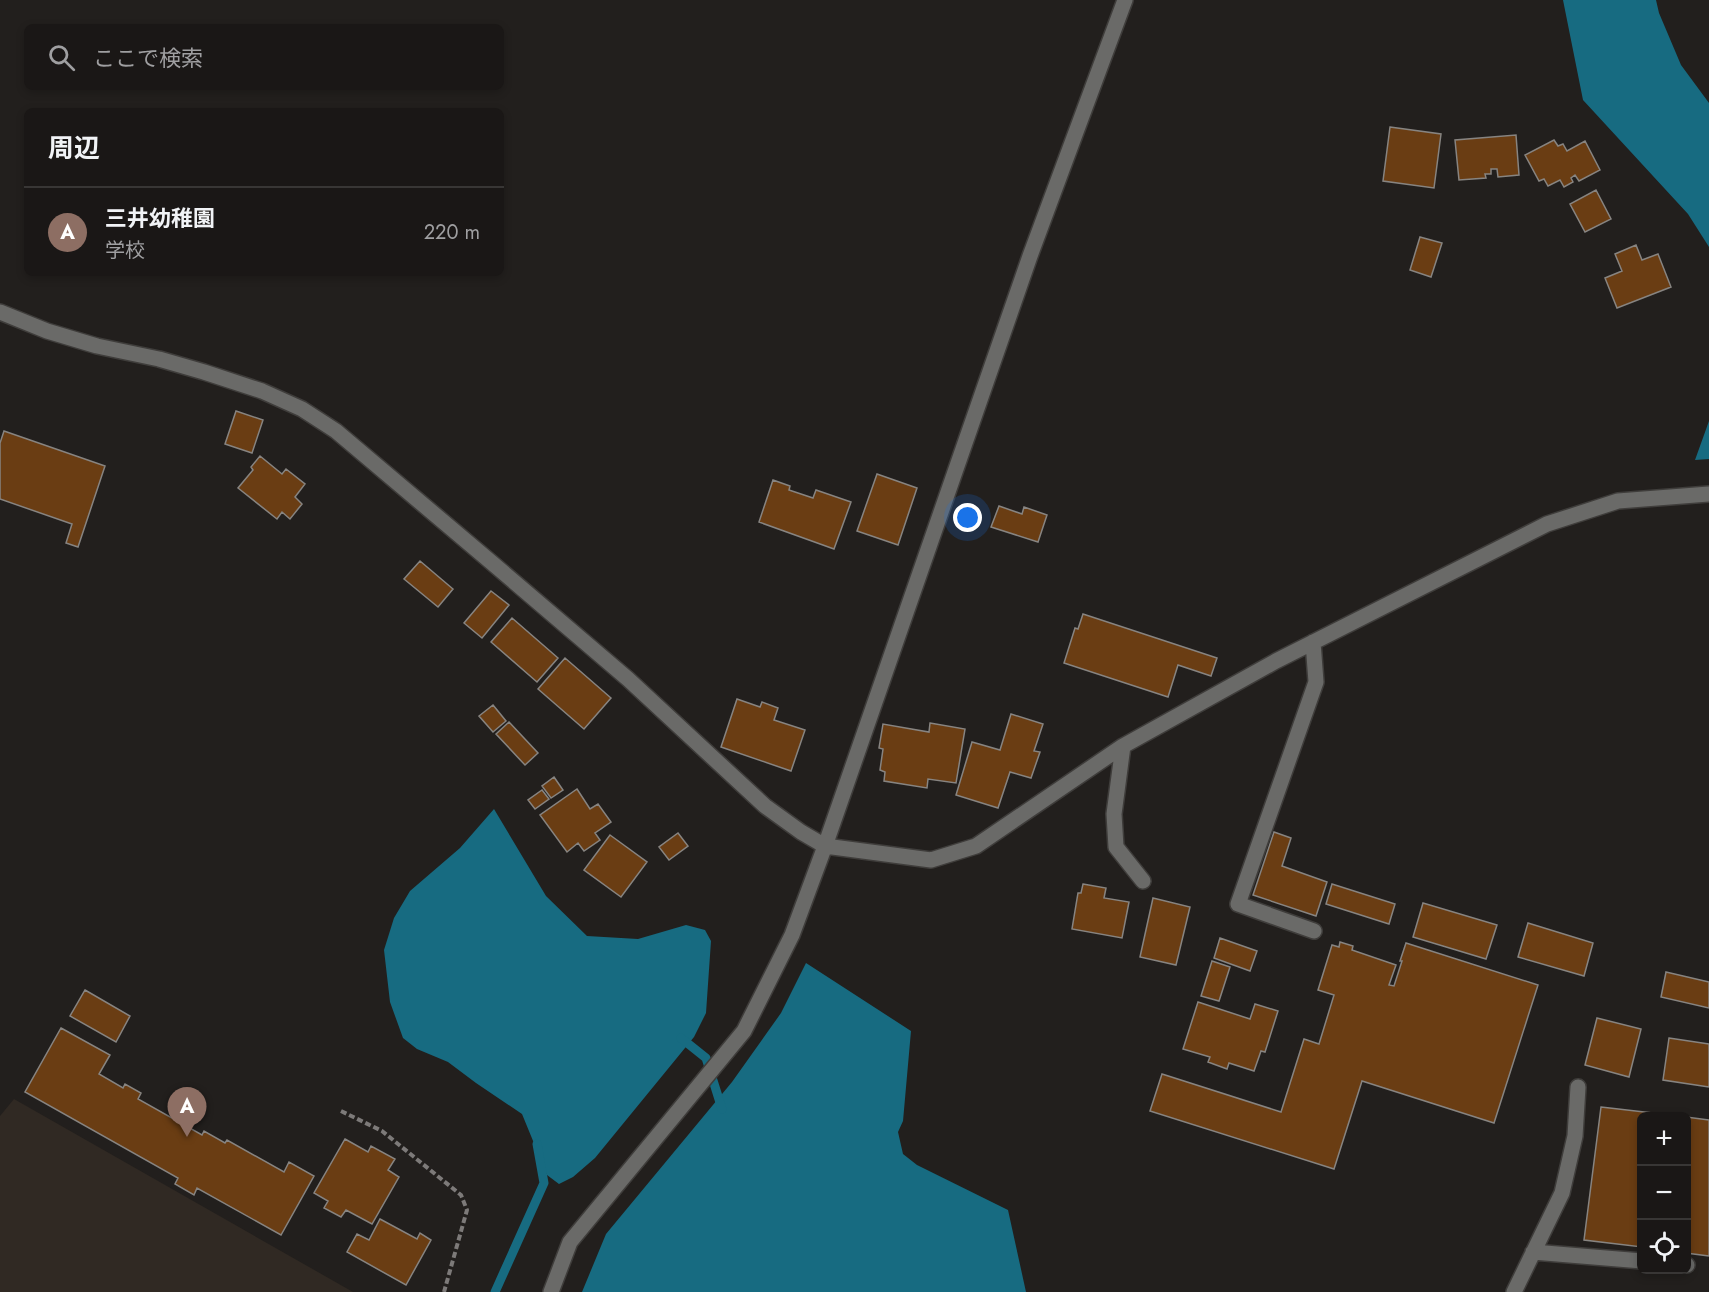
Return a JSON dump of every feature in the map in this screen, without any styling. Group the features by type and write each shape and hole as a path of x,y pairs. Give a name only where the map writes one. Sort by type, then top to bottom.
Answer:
{"street":[{"path":"551,1292 570,1242 744,1031 792,935 1030,256 1125,0"},
{"path":"0,312 47,331 97,346 159,359 262,391 310,415 336,431 628,679 765,806 801,832 825,846 931,860 976,846 1123,747 1276,661 1547,524 1618,501 1709,494"},
{"path":"1313,642 1316,682 1238,904 1314,931"},
{"path":"1123,747 1114,814 1116,847 1143,881"},
{"path":"1514,1292 1562,1193 1575,1136 1578,1087"},
{"path":"1533,1252 1637,1261"}],"path":[{"path":"341,1111 382,1131 461,1195 467,1210 444,1292"}],"shaded area":[{"path":"14,1099 353,1292 0,1292 0,1116"}],"water":[{"path":"1563,0 1656,0 1659,13 1681,65 1709,103 1709,247 1688,214 1583,100"},
{"path":"1709,421 1709,459 1695,460"},
{"path":"494,809 546,896 587,936 638,939 686,925 705,930 711,941 706,1013 694,1037 595,1158 573,1177 559,1184 547,1175 522,1114 448,1062 417,1049 403,1038 390,1002 384,950 394,918 410,891 460,848"},
{"path":"806,963 911,1031 903,1121 898,1132 903,1154 917,1165 1008,1210 1026,1292 582,1292 606,1234 732,1082 781,1013"}],"building":[{"path":"1390,127 1441,134 1434,188 1383,181"},
{"path":"1516,135 1519,175 1498,177 1497,169 1491,169 1491,174 1485,174 1486,178 1459,180 1455,140"},
{"path":"1554,140 1558,146 1563,144 1567,151 1585,141 1600,170 1579,181 1575,175 1571,178 1573,182 1564,187 1560,180 1548,186 1544,179 1539,181 1525,155"},
{"path":"1596,190 1611,219 1585,232 1570,204"},
{"path":"1420,237 1442,243 1431,277 1410,270"},
{"path":"1636,245 1642,260 1658,254 1671,287 1617,308 1605,278 1622,271 1615,254"},
{"path":"236,411 263,420 252,453 225,444"},
{"path":"4,431 105,466 78,547 66,543 72,524 0,499 0,443"},
{"path":"260,456 282,474 286,469 305,484 295,497 302,504 290,519 282,512 277,519 238,488 253,470 251,467"},
{"path":"877,474 917,488 898,545 857,531"},
{"path":"773,480 790,486 789,490 813,498 816,490 851,502 834,549 759,522"},
{"path":"999,506 1022,514 1024,507 1047,515 1038,542 991,527"},
{"path":"420,561 453,589 438,607 404,579"},
{"path":"491,591 509,605 482,638 464,623"},
{"path":"1083,614 1217,658 1211,676 1178,665 1168,697 1064,663 1075,628 1078,629"},
{"path":"512,618 558,658 537,682 491,642"},
{"path":"565,658 611,698 584,729 538,689"},
{"path":"737,699 760,707 762,702 778,708 774,720 805,730 791,771 721,747"},
{"path":"493,705 506,721 493,732 479,716"},
{"path":"1011,714 1043,724 1034,751 1040,752 1031,778 1010,772 998,808 956,795 972,742 1000,750"},
{"path":"509,722 538,753 525,765 496,734"},
{"path":"930,723 965,729 956,783 928,779 927,788 884,781 885,772 880,770 883,749 879,748 883,724 929,732"},
{"path":"554,777 563,790 551,798 542,786"},
{"path":"577,789 590,809 598,804 611,822 595,833 600,840 584,851 578,843 567,852 540,815"},
{"path":"542,790 549,799 535,809 528,800"},
{"path":"1274,832 1291,838 1282,866 1327,882 1316,916 1253,895"},
{"path":"678,833 688,846 669,860 659,847"},
{"path":"610,835 647,862 621,897 584,870"},
{"path":"1083,884 1106,888 1104,898 1129,902 1122,938 1072,929 1078,893 1081,893"},
{"path":"1332,884 1395,904 1389,924 1326,904"},
{"path":"1153,898 1190,907 1176,965 1140,957"},
{"path":"1423,903 1497,925 1486,959 1413,937"},
{"path":"1528,923 1593,943 1584,976 1518,957"},
{"path":"1220,938 1257,951 1250,971 1214,958"},
{"path":"1340,942 1353,946 1352,950 1396,965 1389,985 1394,986 1406,943 1538,985 1494,1123 1362,1081 1334,1169 1150,1111 1162,1074 1281,1112 1304,1039 1319,1044 1334,995 1318,990 1332,945 1339,947"},
{"path":"1212,961 1230,967 1219,1001 1201,996"},
{"path":"1666,972 1709,982 1709,1008 1661,997"},
{"path":"85,990 130,1016 116,1042 70,1016"},
{"path":"1198,1002 1250,1019 1255,1004 1278,1011 1265,1052 1261,1051 1254,1071 1229,1063 1227,1069 1208,1062 1210,1057 1183,1049"},
{"path":"1597,1018 1641,1029 1629,1077 1585,1065"},
{"path":"61,1028 110,1055 99,1074 123,1088 125,1084 141,1093 138,1099 202,1135 204,1131 225,1143 227,1140 284,1172 289,1162 314,1176 281,1235 197,1188 194,1195 175,1184 178,1178 25,1092"},
{"path":"1669,1038 1709,1044 1709,1087 1663,1080"},
{"path":"1601,1107 1644,1112 1637,1112 1637,1246 1584,1240"},
{"path":"1691,1118 1709,1120 1709,1256 1691,1254"},
{"path":"345,1139 368,1152 371,1146 395,1159 388,1170 399,1177 372,1224 346,1210 341,1217 324,1208 328,1201 314,1193"},
{"path":"380,1219 417,1239 420,1233 431,1240 406,1285 347,1252 357,1234 369,1240"}],"waterway":[{"path":"681,1038 706,1058 722,1109"},
{"path":"495,1292 544,1183 537,1144"}],"place":[{"name":"三井幼稚園","path":"187,1137"}]}
